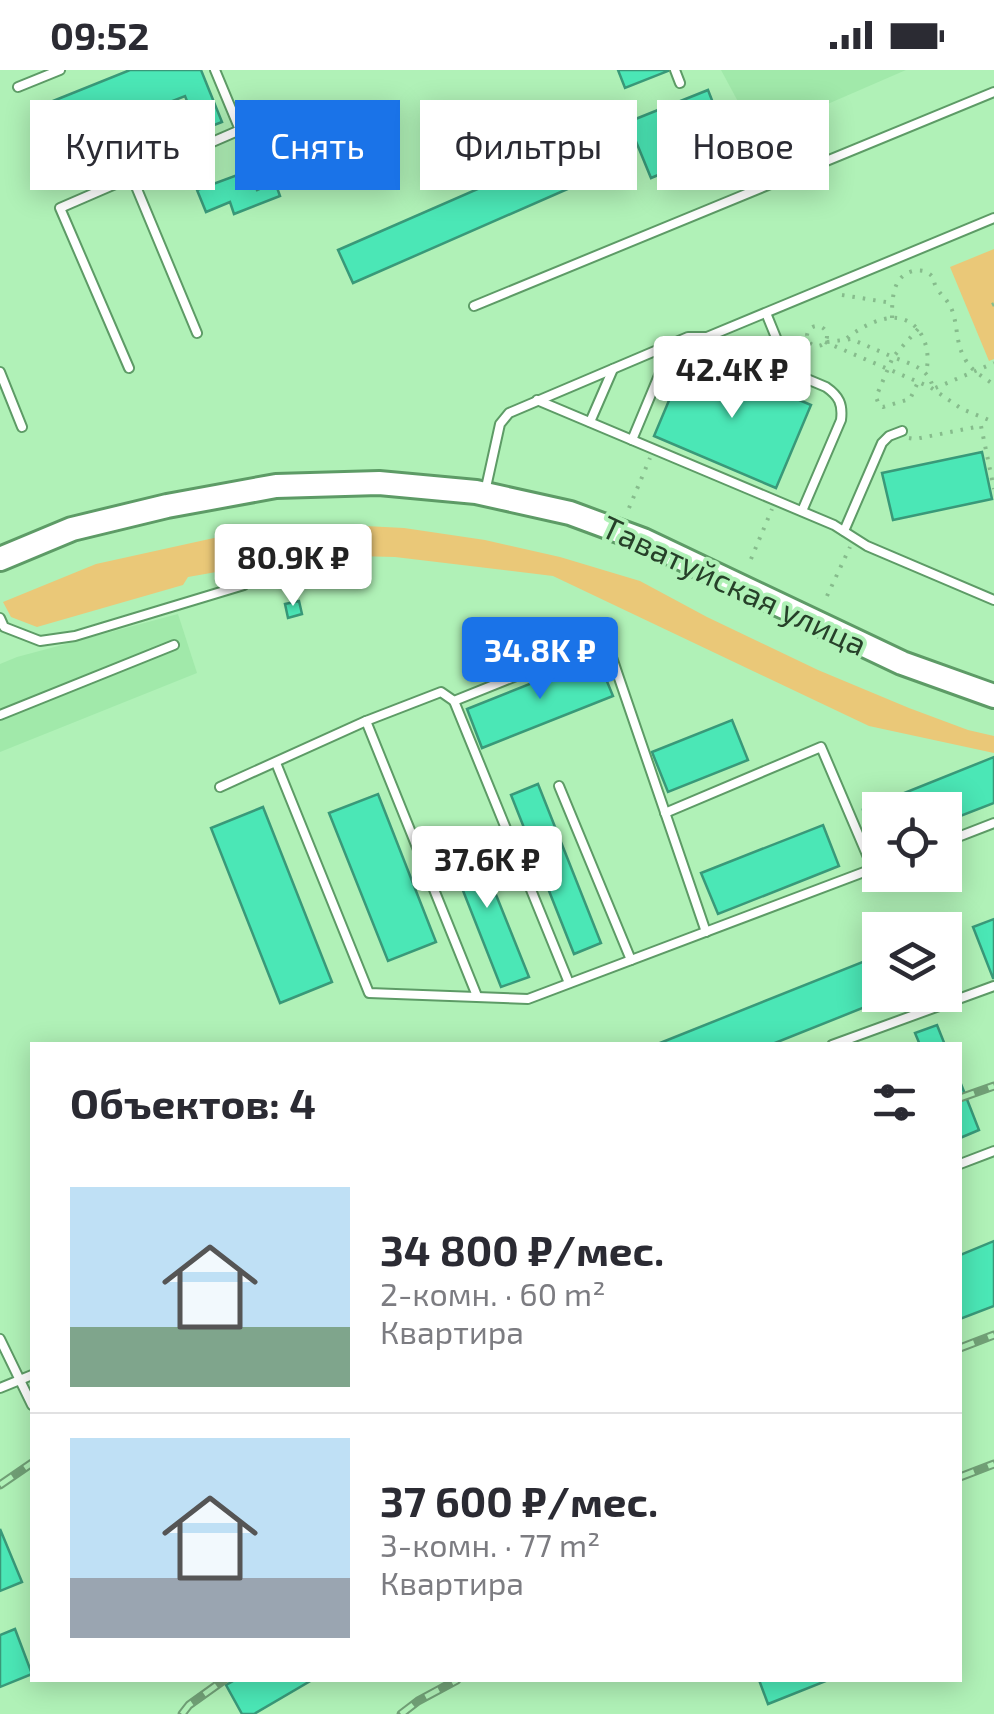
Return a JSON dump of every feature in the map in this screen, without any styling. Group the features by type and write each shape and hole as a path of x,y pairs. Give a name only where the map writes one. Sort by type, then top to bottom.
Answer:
{"main road":[{"name":"Таватуйская улица","path":"0,559 72,530 167,506 276,486 379,483 485,494 570,513 643,540 902,664 994,696"}],"lane":[{"path":"18,87 60,70"},
{"path":"215,141 240,130 216,70"},
{"path":"675,70 680,83"},
{"path":"474,306 994,92"},
{"path":"100,190 60,208 130,368"},
{"path":"138,190 197,334"},
{"path":"707,337 994,218"},
{"path":"766,313 790,372"},
{"path":"485,494 500,424 509,412 693,336 707,337 835,394 842,410 840,420 802,512"},
{"path":"632,440 672,344"},
{"path":"590,422 613,368"},
{"path":"0,372 22,426"},
{"path":"537,400 776,500 844,531 867,546 994,600"},
{"path":"844,531 882,443 902,431"},
{"path":"0,618 4,627 40,640 76,636 244,585"},
{"path":"454,701 606,640 706,932"},
{"path":"0,715 174,645"},
{"path":"220,787 441,692 454,701 569,984"},
{"path":"366,721 477,996"},
{"path":"665,812 821,747 862,837"},
{"path":"276,763 369,994 528,999 862,873"},
{"path":"560,786 631,960"},
{"path":"962,836 994,824"},
{"path":"840,1042 994,986"},
{"path":"962,1163 994,1151"},
{"path":"0,1340 30,1400"},
{"path":"0,1388 30,1376"}],"path":[{"path":"892,318 895,288 904,276 920,270 931,276 949,302 959,347 974,372 994,385"},
{"path":"819,290 892,303"},
{"path":"926,372 927,346 918,328 908,321 892,318 876,322 846,338 825,342 933,388 978,417 994,422"},
{"path":"918,328 894,357 876,397 879,404 884,408 907,402 918,382"},
{"path":"846,338 926,372 933,388"},
{"path":"933,388 994,363"},
{"path":"978,417 994,489"},
{"path":"902,431 916,439 981,426"},
{"path":"629,508 654,449"},
{"path":"751,560 776,500"},
{"path":"826,596 854,538"}],"shaded area":[{"path":"721,70 906,70 829,103 829,100 737,100"},
{"path":"994,249 994,359 989,361 950,267"},
{"path":"326,524 404,528 485,540 640,581 818,670 909,708 994,736 994,753 869,726 553,576 395,557 312,555 188,577 183,585 37,627 11,617 3,602 96,564 214,538"},
{"path":"178,614 197,673 0,752 0,664"}],"building":[{"path":"130,70 201,70 213,100 187,100 185,96 175,100 55,100"},
{"path":"618,70 668,70 668,71 625,88"},
{"path":"708,90 712,100 683,100"},
{"path":"215,105 222,122 215,125"},
{"path":"657,110 657,175 651,178 637,144 637,118"},
{"path":"235,176 235,190 278,190 280,196 234,214 230,202 206,212 197,190 215,190 215,183"},
{"path":"475,190 565,190 353,283 338,250"},
{"path":"689,353 811,405 776,488 654,436"},
{"path":"982,452 992,499 893,520 882,473"},
{"path":"299,601 302,614 288,618 285,604"},
{"path":"597,657 613,696 482,748 467,709"},
{"path":"732,720 748,760 668,792 652,752"},
{"path":"994,757 994,803 962,815 962,792 907,792"},
{"path":"538,784 601,943 574,954 511,795"},
{"path":"378,794 436,942 388,961 329,813"},
{"path":"263,807 332,982 280,1003 211,828"},
{"path":"823,825 839,866 718,914 701,873"},
{"path":"472,835 529,977 501,987 445,845"},
{"path":"994,919 994,978 993,978 973,927"},
{"path":"862,962 862,1008 778,1042 662,1042"},
{"path":"937,1025 944,1042 919,1042 915,1033"},
{"path":"962,1087 979,1130 962,1137"},
{"path":"994,1241 994,1306 962,1318 962,1254"},
{"path":"0,1529 22,1582 0,1591"},
{"path":"15,1629 30,1675 0,1687 0,1635"},
{"path":"309,1682 254,1714 242,1714 226,1685"},
{"path":"760,1682 823,1682 768,1704"}],"railway":[{"path":"962,1097 994,1086"},
{"path":"962,1347 994,1335"},
{"path":"0,1485 30,1464"},
{"path":"962,1476 994,1464"},
{"path":"182,1714 221,1682"},
{"path":"401,1714 453,1682"}]}
